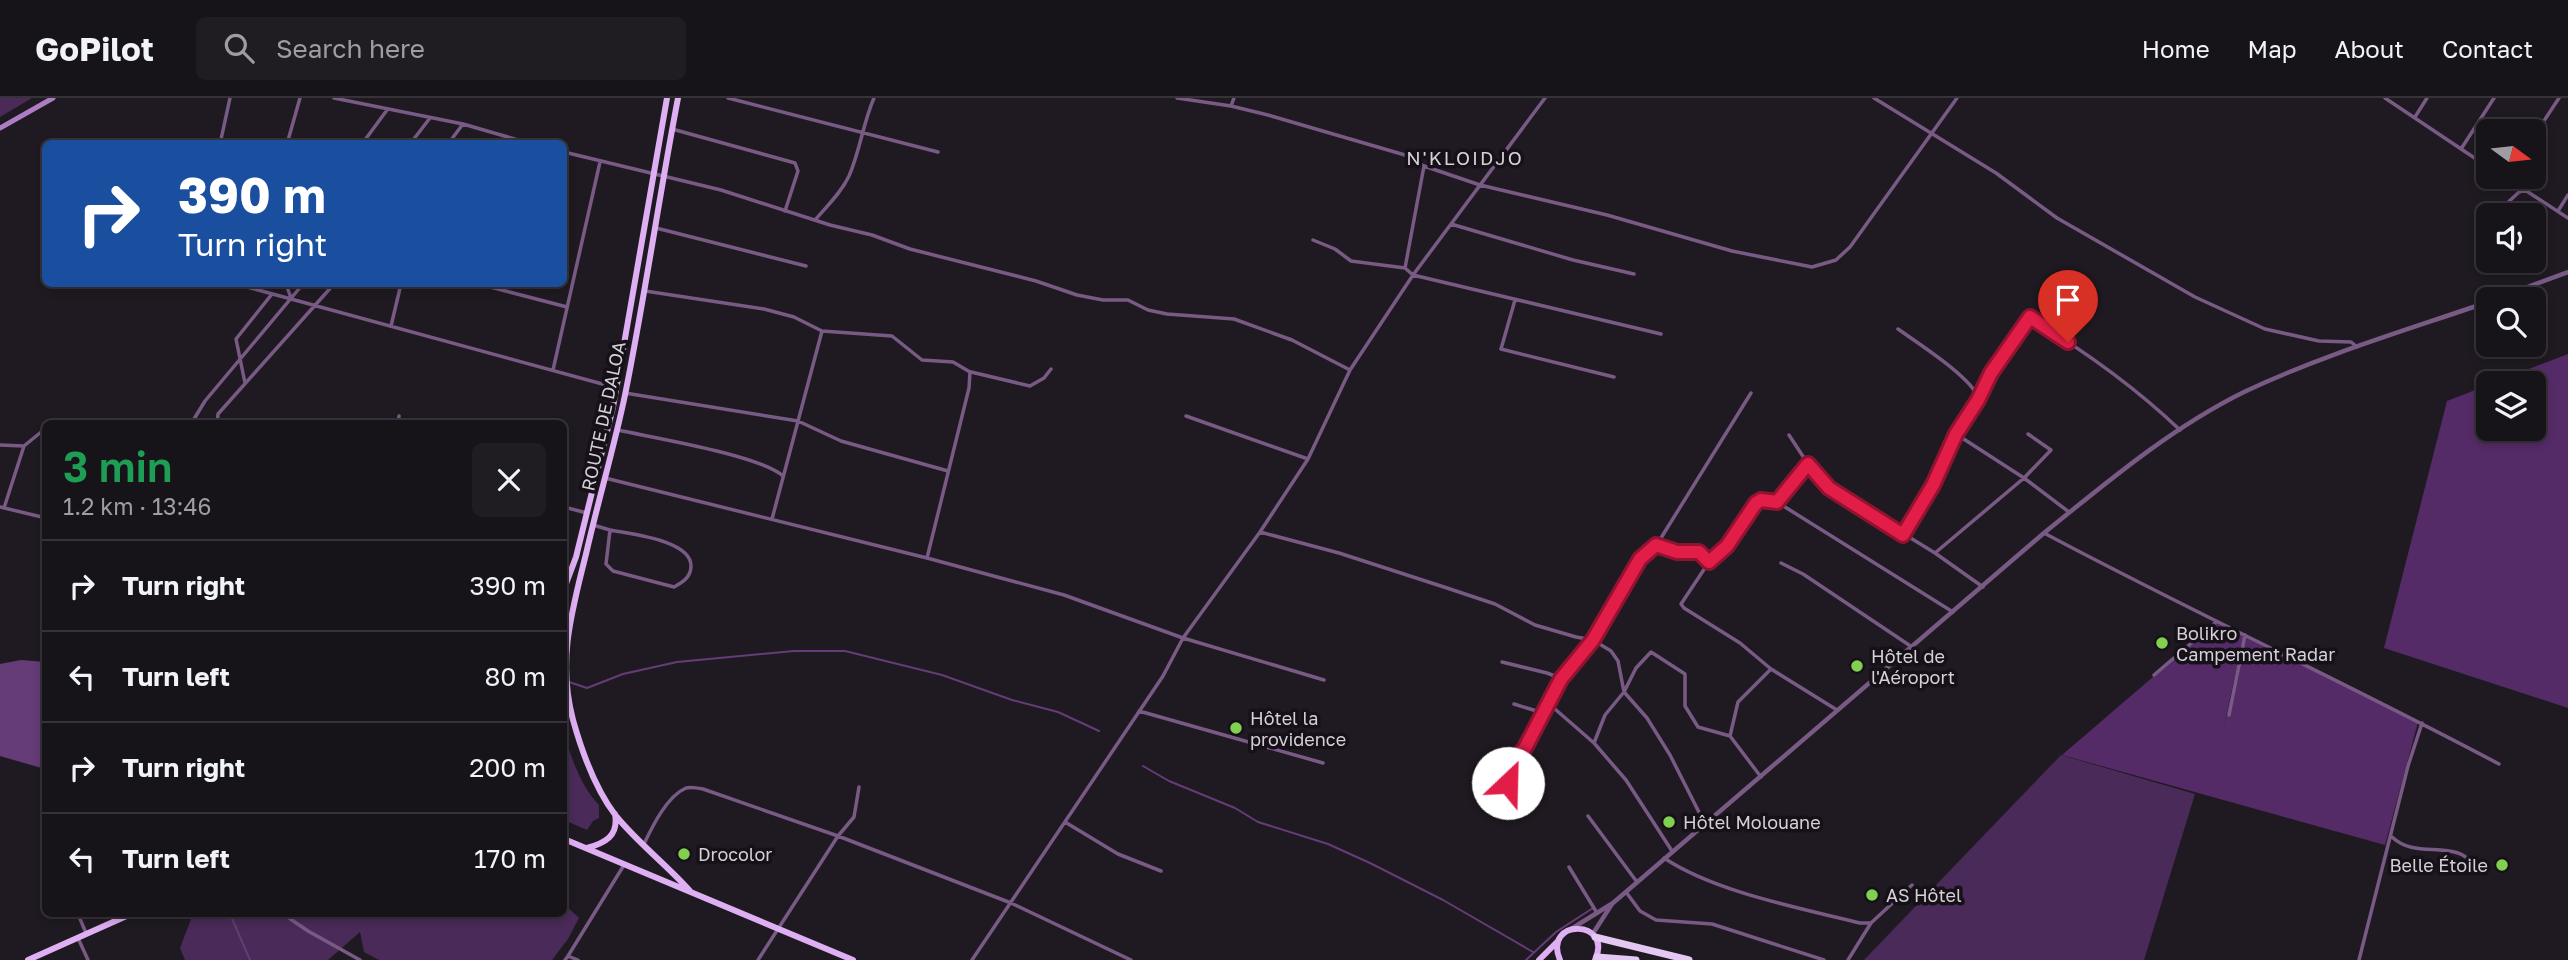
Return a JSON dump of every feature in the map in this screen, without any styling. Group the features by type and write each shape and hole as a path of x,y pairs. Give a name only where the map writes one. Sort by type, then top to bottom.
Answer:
{"highway":[{"name":"ROUTE DE DALOA","path":"567,575 587,513 617,388 667,98"},
{"name":"ROUTE DE DALOA","path":"567,635 625,393 678,98"},
{"path":"567,582 578,585"},
{"name":"ROUTE DE DALOA","path":"567,686 581,746 591,771 615,814 690,891"},
{"path":"587,848 603,843 611,837 616,826 615,814"},
{"path":"567,840 853,960"},
{"path":"28,960 125,917"},
{"path":"1539,960 1570,929 1584,929 1594,936 1689,960"},
{"path":"1594,936 1598,950 1596,958 1636,960"},
{"path":"1559,940 1557,953 1560,960"}],"main road":[{"path":"0,128 53,98"}],"street":[{"path":"221,140 230,98"},
{"path":"288,140 300,98"},
{"path":"334,98 463,124 518,140"},
{"path":"728,98 938,152"},
{"path":"815,220 839,193 848,177 874,98"},
{"path":"1177,98 1231,106 1405,155 1424,166 1480,185 1607,215 1732,251 1812,267 1836,260 1850,247 1957,98"},
{"path":"1231,106 1234,98"},
{"path":"972,960 1163,676 1183,638 1260,532 1308,459 1350,370 1413,275 1545,98"},
{"path":"1874,98 1996,173 2057,218 2195,297 2265,329 2319,341 2351,342 2357,347"},
{"path":"2385,98 2476,159"},
{"path":"2414,117 2427,98"},
{"path":"2461,150 2494,98"},
{"path":"2545,119 2559,98"},
{"path":"365,140 387,110"},
{"path":"413,140 430,118"},
{"path":"451,140 463,124"},
{"path":"672,128 795,163 798,171 785,211"},
{"path":"567,153 653,176 721,190 910,249 1036,281 1077,295 1103,300 1128,300 1148,310 1167,314 1234,318 1292,340 1350,370"},
{"path":"553,370 600,162"},
{"path":"1405,268 1424,166"},
{"path":"2507,203 2519,192 2526,190 2568,218"},
{"path":"2558,211 2568,195"},
{"path":"1450,224 1573,260 1634,274"},
{"path":"654,228 806,266"},
{"path":"1313,240 1351,261 1405,268 1413,275 1661,334"},
{"path":"2528,287 2568,272"},
{"path":"248,287 617,388"},
{"path":"287,287 292,299"},
{"path":"193,420 205,401 301,287"},
{"path":"217,420 218,414 331,287"},
{"path":"391,326 400,287"},
{"path":"490,287 567,307"},
{"path":"643,290 764,309 794,317 822,331 892,336 922,360 953,362 970,372 1030,386 1044,378 1051,369"},
{"path":"245,383 236,339 272,293"},
{"path":"1515,300 1501,349 1614,377"},
{"path":"1570,929 1613,903 2116,474 2217,407 2273,379 2476,306"},
{"path":"1903,535 1933,485 1956,434 1978,400 1991,373 2030,317 2085,353 2180,430"},
{"path":"1898,329 1950,366 1976,389 1978,400"},
{"path":"772,519 822,331"},
{"path":"927,558 969,388 970,372"},
{"path":"625,393 798,421 841,441 948,471"},
{"path":"1504,804 1514,760 1525,748 1561,679 1593,640 1640,559 1656,545 1751,393"},
{"path":"398,420 399,416"},
{"path":"1186,416 1308,459"},
{"path":"616,430 750,460 776,469 783,476"},
{"path":"42,431 24,446 2,508 42,517"},
{"path":"1956,434 2070,512"},
{"path":"1936,553 2024,478 2051,450 2028,434"},
{"path":"1789,435 1808,464 1829,488 1936,553 1983,587"},
{"path":"0,445 24,446"},
{"path":"1777,502 1808,464"},
{"path":"605,478 1064,595 1183,638 1324,680"},
{"path":"1839,712 1771,669 1740,643 1681,604 1709,562 1727,546 1756,503 1761,500 1777,502 1953,613"},
{"path":"567,508 587,513"},
{"path":"593,525 678,546 691,562 691,571 686,579 674,587 613,571 606,565 610,530"},
{"path":"1260,532 1339,553 1495,604 1535,625 1593,640 1611,651 1618,661 1624,692 1647,718 1670,755 1705,824"},
{"path":"2044,533 2499,764"},
{"path":"1656,545 1677,552 1699,552 1709,562"},
{"path":"1781,563 1803,574 1912,647"},
{"path":"2154,676 2216,622"},
{"path":"2229,715 2245,635"},
{"path":"1594,743 1605,715 1624,692 1636,668 1651,652 1685,674 1685,706 1698,727 1730,736 1761,777"},
{"path":"1502,662 1561,679"},
{"path":"1730,736 1738,702 1771,669"},
{"path":"1548,703 1594,743 1626,780 1672,851"},
{"path":"1514,704 1543,713"},
{"path":"1139,711 1323,763"},
{"path":"2359,960 2422,723"},
{"path":"1486,768 1514,760"},
{"path":"758,960 838,836 854,817 859,787"},
{"path":"644,844 661,812 687,788 703,789 838,836 1011,903 1131,960"},
{"path":"1588,816 1637,882"},
{"path":"1065,822 1118,854 1161,871"},
{"path":"2391,836 2400,844 2414,848 2460,853 2481,871"},
{"path":"1664,858 1693,875 1727,886 1824,914 1871,923"},
{"path":"579,960 567,958 625,863"},
{"path":"1569,867 1597,913"},
{"path":"1848,960 1871,923 1912,885"},
{"path":"1626,892 1640,911 1656,920 1712,924 1824,960"},
{"path":"1594,936 1613,903"},
{"path":"79,917 87,935"},
{"path":"287,917 360,960"},
{"path":"78,938 88,960"}],"shaded area":[{"path":"0,98 32,98 0,117"},
{"path":"2568,354 2568,708 2384,648 2447,401 2476,390 2476,441 2546,441 2546,371 2523,371"},
{"path":"2217,622 2244,635 2223,730 2245,637 2418,722 2385,845 2062,755"},
{"path":"21,660 42,662 42,768 0,756 0,664"},
{"path":"567,742 582,780 599,805 599,818 593,821 587,830 567,821"},
{"path":"2061,755 2195,794 2144,960 1864,960"},
{"path":"567,907 579,918 568,939 552,960 379,960 364,952 360,932 328,960 185,960 180,948 192,917 567,917"}],"waterway":[{"path":"569,682 587,688 623,674 677,662 794,651 845,651 942,675 1012,700 1058,712 1099,731"},
{"path":"1143,766 1169,781 1235,808 1258,822 1328,844 1370,863 1443,900 1533,952"},
{"path":"1526,960 1556,932 1593,908"},
{"path":"231,917 250,960"}],"place":[{"name":"Bolikro Campement Radar","path":"2162,643"},
{"name":"Hôtel de l'Aéroport","path":"1857,666"},
{"name":"Hôtel la providence","path":"1236,728"},
{"name":"Hôtel Molouane","path":"1669,822"},
{"name":"Drocolor","path":"684,854"},
{"name":"Belle Étoile","path":"2502,865"},
{"name":"AS Hôtel","path":"1872,895"}],"district":[{"name":"N'KLOIDJO","path":"1465,157"}],"route":[{"path":"1508,783 1514,760 1525,748 1561,679 1593,640 1640,559 1656,545 1677,552 1699,552 1709,562 1727,546 1756,503 1761,500 1777,502 1808,464 1829,488 1903,535 1933,485 1956,434 1978,400 1991,373 2030,317 2068,342"}]}
